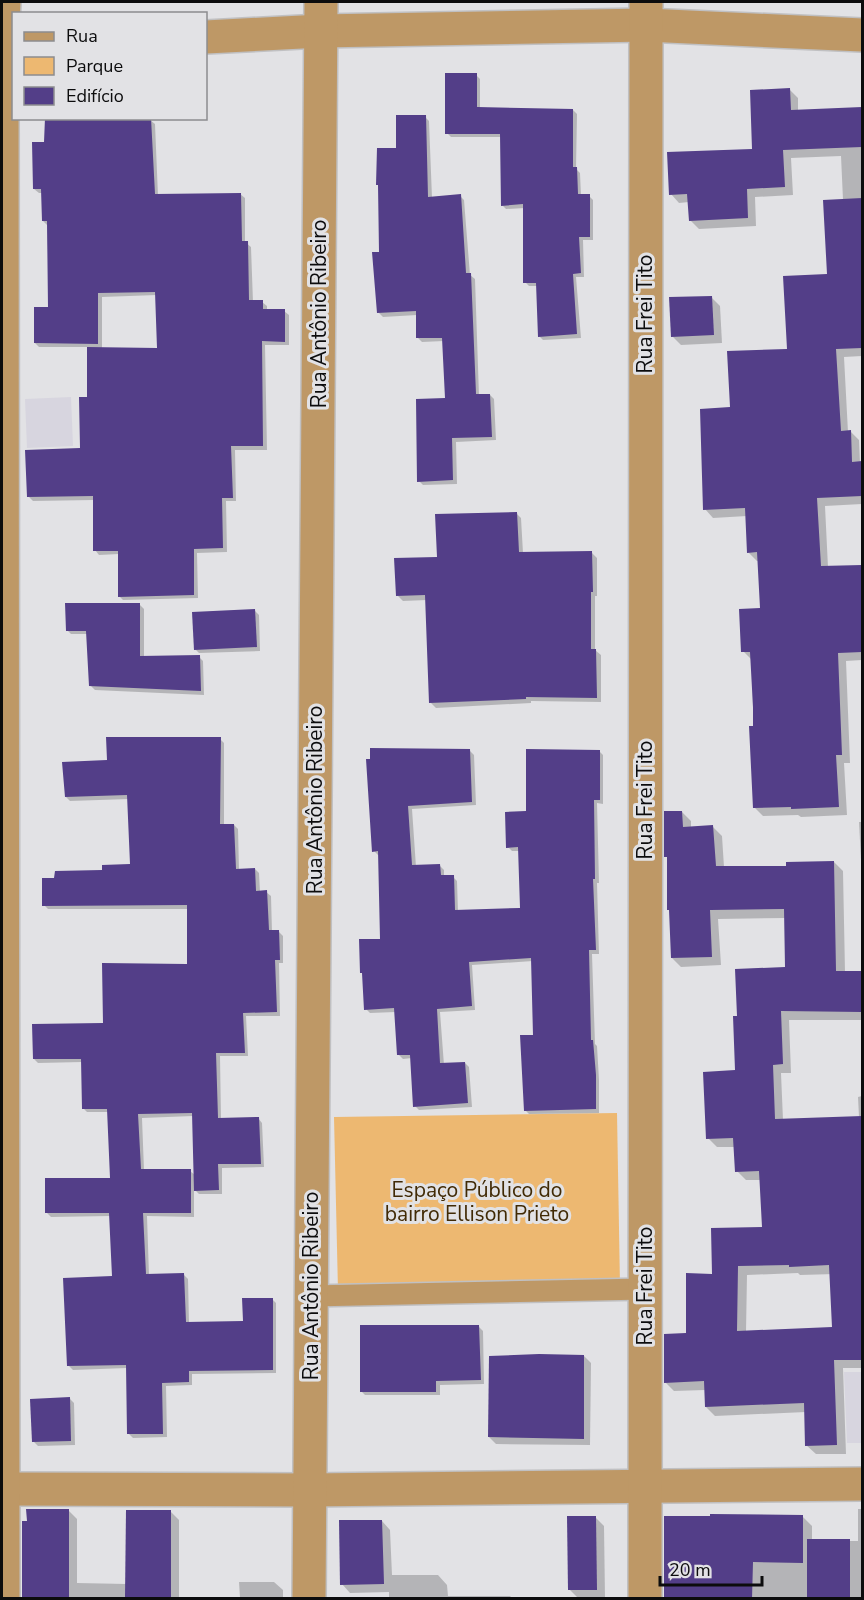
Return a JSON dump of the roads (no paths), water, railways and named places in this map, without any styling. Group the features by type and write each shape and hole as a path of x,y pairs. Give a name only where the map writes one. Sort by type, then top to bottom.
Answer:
{"street":[{"path":"3,1599 6,48 4,2"},
{"path":"207,37 321,16 646,13 862,35"},
{"name":"Rua Frei Tito","path":"645,1599 646,13"},
{"name":"Rua Antônio Ribeiro","path":"309,1599 321,16"},
{"path":"2,1489 309,1490 862,1484"}],"lane":[{"path":"311,1296 645,1289"}],"park label":[{"name":"Espaço Público do bairro Ellison Prieto","path":"477,1202"}]}
